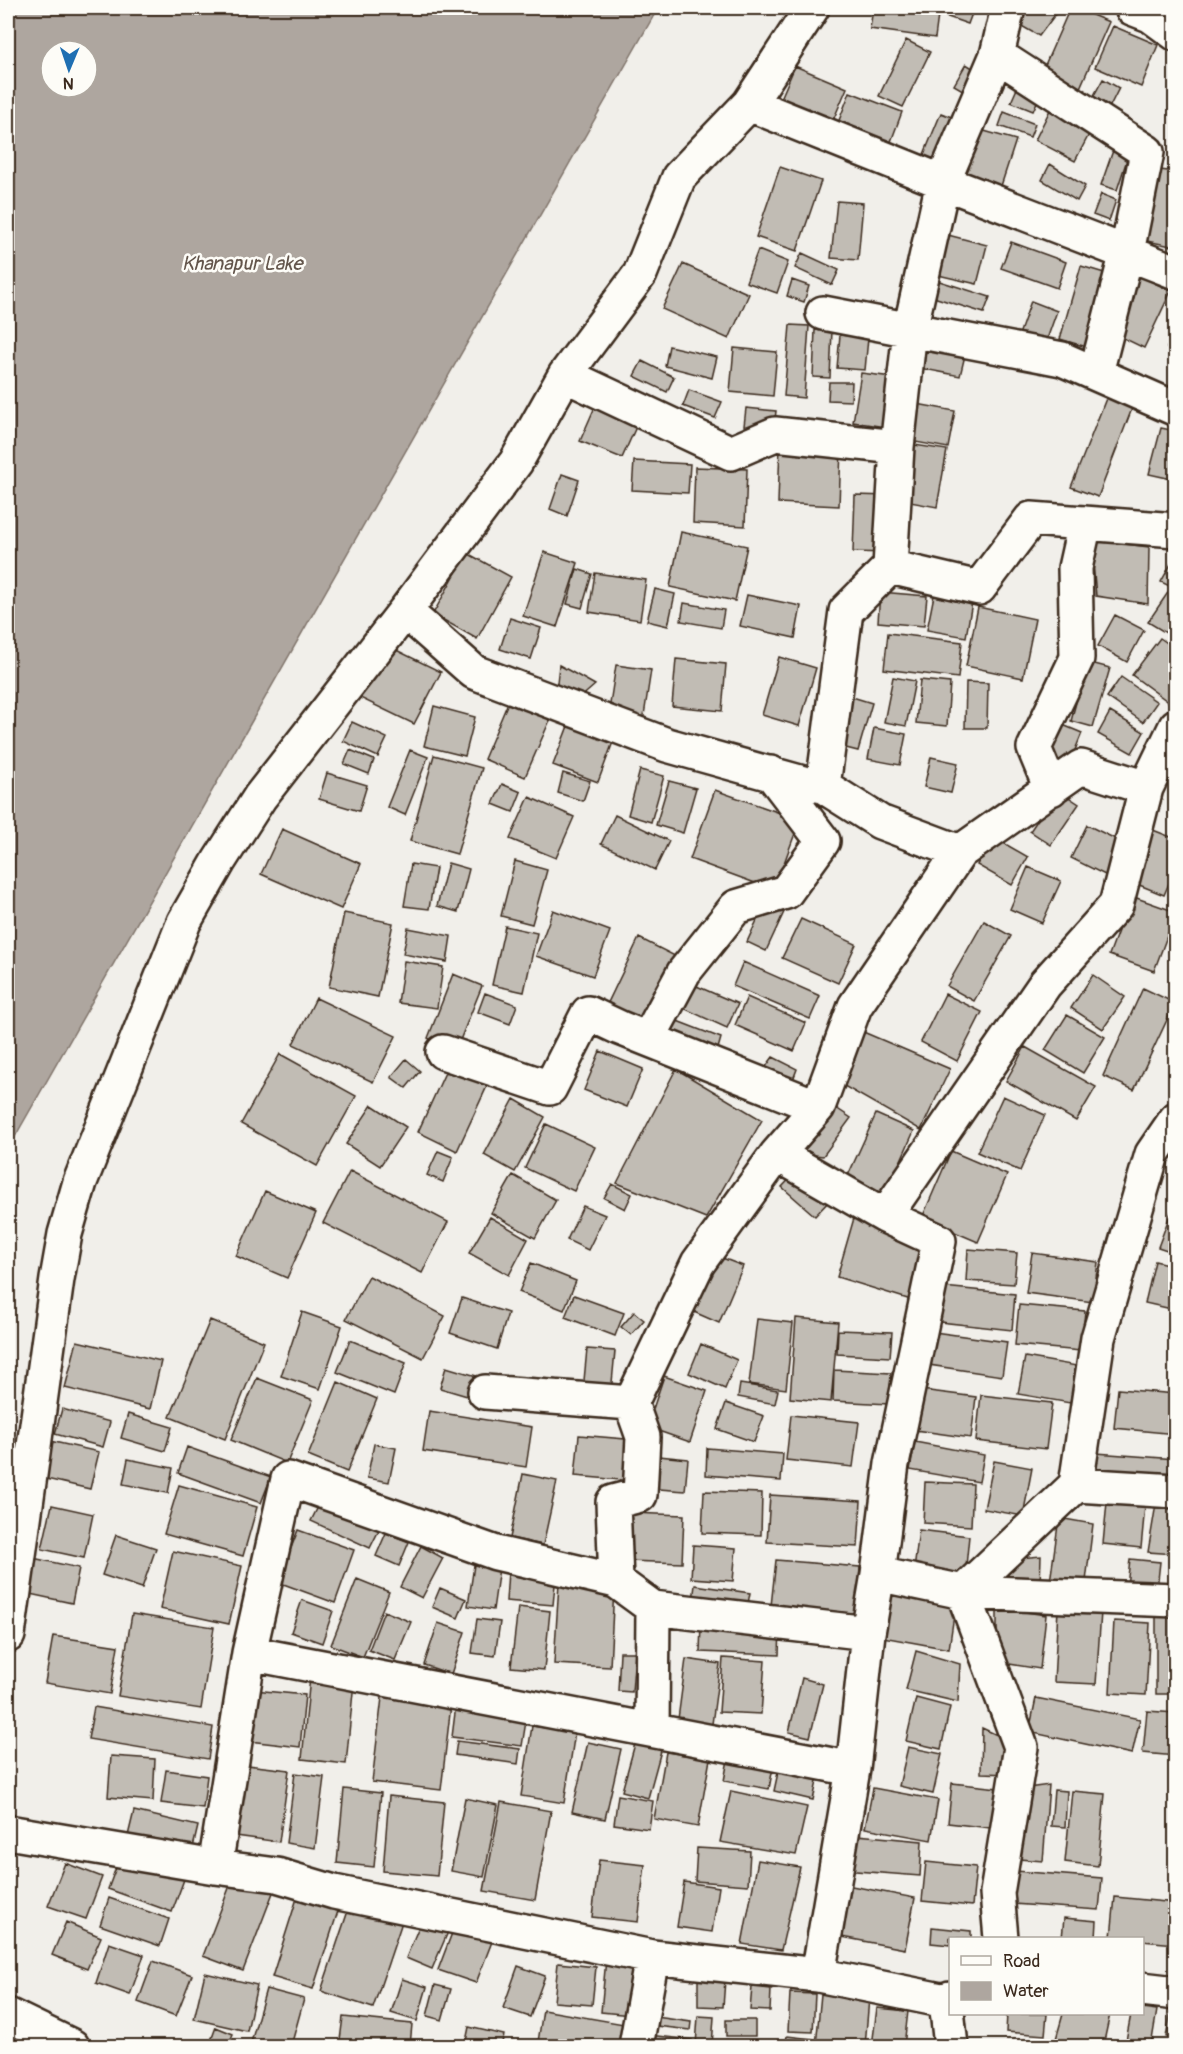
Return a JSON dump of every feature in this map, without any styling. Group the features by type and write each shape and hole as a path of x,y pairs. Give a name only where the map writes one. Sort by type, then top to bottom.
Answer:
{"street":[{"path":"8,1635 65,1234 80,1182 184,922 260,797 405,611 516,462 565,375 640,274 680,177 748,104 812,8"},
{"path":"823,786 846,611 890,567 897,447 910,330 943,182 997,55 1008,8"},
{"path":"1131,8 1150,15 1176,34"},
{"path":"997,55 1147,152 1127,252 1096,374"},
{"path":"748,104 1176,272"},
{"path":"823,313 1062,359 1176,410"},
{"path":"565,375 731,453 775,434 897,447"},
{"path":"890,567 979,588 1031,519 1176,530"},
{"path":"1051,789 1034,748 1077,658 1075,568 1084,523"},
{"path":"405,611 474,672 667,745 803,783 823,786 880,822 960,852"},
{"path":"885,1216 1045,984 1116,905 1146,788 1176,726"},
{"path":"616,1581 613,1502 640,1495 643,1437 631,1403 698,1263 777,1154 818,1107 855,1006 960,852 1081,767 1146,788"},
{"path":"648,1039 684,972 736,907 786,892 823,842 771,773"},
{"path":"443,1052 550,1088 588,1013 818,1107"},
{"path":"963,1592 1076,1485 1098,1338 1152,1154 1176,1119"},
{"path":"777,1154 885,1216 939,1241 892,1464 868,1633 853,1769 818,1975"},
{"path":"485,1392 631,1403"},
{"path":"215,1867 249,1653 288,1479 496,1553 616,1581 653,1608 868,1633"},
{"path":"1076,1485 1176,1491"},
{"path":"878,1574 963,1592 1176,1600"},
{"path":"963,1592 1021,1747 997,1893 1001,1937"},
{"path":"652,1729 653,1608"},
{"path":"249,1653 853,1769"},
{"path":"8,1832 215,1867 277,1875 334,1892 652,1957 818,1975 948,2000 951,2046"},
{"path":"636,2046 652,1957"},
{"path":"1144,1989 1176,1992"},
{"path":"8,2015 72,2046"}],"water":[{"name":"Khanapur Lake","path":"8,8 658,8 8,1149"}],"building":[{"path":"873,8 939,8 935,38 870,29"},
{"path":"945,8 974,8 968,24 942,15"},
{"path":"1030,8 1060,8 1039,36 1018,24"},
{"path":"1070,8 1109,22 1079,90 1041,74"},
{"path":"1113,26 1158,45 1141,87 1095,67"},
{"path":"906,40 930,52 903,107 879,96"},
{"path":"966,64 986,76 973,96 954,85"},
{"path":"795,66 847,88 828,132 776,110"},
{"path":"1103,79 1119,88 1109,108 1092,99"},
{"path":"1019,84 1041,93 1033,111 1011,102"},
{"path":"850,92 902,112 886,155 833,136"},
{"path":"1054,102 1095,123 1075,161 1035,140"},
{"path":"1004,112 1035,124 1030,137 999,126"},
{"path":"941,113 962,121 941,172 920,164"},
{"path":"970,127 1016,140 1000,189 953,174"},
{"path":"1117,139 1132,144 1117,190 1101,185"},
{"path":"1050,164 1085,186 1077,201 1042,180"},
{"path":"780,167 821,181 797,251 756,237"},
{"path":"1160,170 1176,172 1176,247 1147,241"},
{"path":"1101,194 1116,200 1109,221 1093,215"},
{"path":"837,201 863,203 858,260 831,258"},
{"path":"948,235 987,245 977,284 938,275"},
{"path":"1011,242 1066,262 1057,288 1001,268"},
{"path":"758,250 788,262 777,293 746,282"},
{"path":"802,253 839,270 832,285 795,268"},
{"path":"683,264 749,294 729,339 662,309"},
{"path":"1081,266 1111,275 1090,348 1060,339"},
{"path":"1140,276 1171,291 1144,348 1113,333"},
{"path":"933,279 990,297 984,313 927,295"},
{"path":"792,280 809,286 804,302 787,296"},
{"path":"1031,301 1057,311 1046,342 1020,332"},
{"path":"1176,321 1176,351 1167,348"},
{"path":"790,325 809,326 804,398 784,396"},
{"path":"815,330 832,330 830,378 813,377"},
{"path":"840,335 868,338 865,370 837,368"},
{"path":"925,338 967,347 960,376 919,368"},
{"path":"669,346 717,357 712,378 665,366"},
{"path":"734,348 777,352 773,396 730,392"},
{"path":"642,361 674,377 667,392 634,376"},
{"path":"861,373 900,378 892,428 853,422"},
{"path":"829,382 852,382 851,401 828,400"},
{"path":"689,390 722,402 715,418 683,406"},
{"path":"1107,396 1133,406 1098,497 1071,487"},
{"path":"598,400 640,418 622,458 580,441"},
{"path":"917,404 955,411 948,448 910,441"},
{"path":"746,408 776,411 774,428 744,426"},
{"path":"1161,428 1176,431 1176,467 1172,479 1149,474"},
{"path":"908,444 947,450 937,507 899,500"},
{"path":"780,445 841,448 839,506 778,503"},
{"path":"634,461 690,464 688,493 632,490"},
{"path":"695,467 747,469 745,526 693,523"},
{"path":"562,474 579,480 567,516 550,509"},
{"path":"855,495 889,496 887,553 853,552"},
{"path":"681,532 747,546 735,601 670,587"},
{"path":"1091,540 1149,547 1148,604 1096,596"},
{"path":"544,552 578,563 557,627 523,616"},
{"path":"467,553 511,577 477,639 433,614"},
{"path":"1176,555 1176,589 1161,582"},
{"path":"577,569 592,574 582,608 567,604"},
{"path":"595,573 646,580 640,620 589,612"},
{"path":"655,589 675,594 668,626 647,621"},
{"path":"1169,591 1176,595 1176,639 1148,622"},
{"path":"880,592 927,596 924,626 878,622"},
{"path":"747,595 801,606 795,638 740,626"},
{"path":"934,595 972,602 966,637 927,630"},
{"path":"684,603 724,610 721,628 681,621"},
{"path":"978,607 1035,619 1023,678 966,666"},
{"path":"1115,615 1144,630 1127,662 1098,646"},
{"path":"510,618 541,628 531,659 500,649"},
{"path":"888,633 962,642 958,678 884,669"},
{"path":"1160,638 1176,649 1176,696 1170,703 1132,675"},
{"path":"382,643 441,672 414,724 356,696"},
{"path":"779,657 816,668 799,726 762,715"},
{"path":"676,659 726,664 722,711 672,706"},
{"path":"1087,662 1110,668 1093,727 1071,721"},
{"path":"559,665 595,685 579,699 556,692"},
{"path":"616,665 651,670 643,722 608,717"},
{"path":"893,677 915,681 906,726 884,722"},
{"path":"1121,677 1157,702 1143,722 1107,697"},
{"path":"920,680 950,683 947,726 916,723"},
{"path":"966,682 988,683 987,728 965,728"},
{"path":"512,693 554,711 525,777 484,759"},
{"path":"849,696 872,703 858,751 834,745"},
{"path":"434,706 475,717 465,756 424,746"},
{"path":"1110,712 1144,732 1132,753 1098,734"},
{"path":"352,722 387,738 378,757 343,741"},
{"path":"1058,723 1082,733 1068,767 1044,757"},
{"path":"568,726 613,742 598,782 553,765"},
{"path":"874,728 906,734 900,765 868,759"},
{"path":"350,750 374,760 369,774 344,764"},
{"path":"410,750 428,757 405,815 387,807"},
{"path":"434,755 482,768 457,854 410,841"},
{"path":"931,757 958,763 951,793 924,787"},
{"path":"640,770 664,776 651,822 628,815"},
{"path":"327,773 367,785 359,811 319,799"},
{"path":"563,773 590,781 583,801 558,793"},
{"path":"669,781 696,788 683,833 656,825"},
{"path":"502,784 521,792 513,812 493,804"},
{"path":"715,790 800,820 774,890 690,859"},
{"path":"1058,790 1079,804 1051,845 1030,831"},
{"path":"529,797 574,817 556,858 510,839"},
{"path":"615,815 669,841 655,870 601,844"},
{"path":"1087,825 1126,844 1109,877 1071,858"},
{"path":"282,829 361,864 341,909 261,874"},
{"path":"1153,830 1176,839 1176,867 1164,895 1132,882"},
{"path":"993,837 1028,857 1012,885 977,865"},
{"path":"515,861 547,870 532,924 501,916"},
{"path":"448,863 469,869 458,912 437,906"},
{"path":"411,864 436,868 429,909 404,906"},
{"path":"1028,867 1061,881 1042,923 1010,909"},
{"path":"1131,896 1176,912 1154,971 1109,955"},
{"path":"765,903 784,912 766,951 747,942"},
{"path":"553,910 610,931 593,976 536,956"},
{"path":"344,913 393,923 378,997 329,987"},
{"path":"801,919 856,944 838,983 782,958"},
{"path":"984,921 1011,936 974,1001 947,986"},
{"path":"505,926 537,933 524,992 492,985"},
{"path":"408,928 451,936 447,962 403,954"},
{"path":"639,938 677,957 642,1028 604,1011"},
{"path":"404,961 443,967 437,1008 398,1003"},
{"path":"743,962 820,996 810,1019 733,986"},
{"path":"453,974 482,986 456,1050 428,1038"},
{"path":"1093,975 1125,997 1103,1029 1071,1008"},
{"path":"692,984 738,1004 727,1028 681,1007"},
{"path":"1143,988 1175,1003 1134,1090 1103,1076"},
{"path":"485,993 517,1005 510,1024 478,1012"},
{"path":"945,994 982,1012 957,1061 921,1042"},
{"path":"747,997 806,1023 794,1051 735,1025"},
{"path":"316,998 396,1036 373,1082 293,1044"},
{"path":"1067,1015 1105,1037 1083,1073 1045,1050"},
{"path":"672,1019 721,1038 717,1052 666,1035"},
{"path":"861,1031 950,1069 921,1130 837,1082"},
{"path":"1025,1047 1096,1087 1076,1121 1006,1081"},
{"path":"600,1051 643,1069 627,1107 584,1090"},
{"path":"280,1054 356,1096 317,1166 241,1124"},
{"path":"773,1057 797,1069 791,1085 762,1072"},
{"path":"406,1059 420,1071 406,1088 391,1077"},
{"path":"448,1066 488,1084 457,1151 418,1132"},
{"path":"676,1069 762,1120 706,1218 617,1183"},
{"path":"1003,1096 1045,1115 1020,1171 977,1152"},
{"path":"514,1099 545,1117 515,1172 484,1155"},
{"path":"830,1104 851,1118 823,1156 797,1153"},
{"path":"372,1105 406,1127 380,1166 346,1144"},
{"path":"876,1114 914,1131 884,1198 846,1180"},
{"path":"546,1124 595,1147 574,1191 525,1168"},
{"path":"438,1151 453,1157 443,1182 427,1175"},
{"path":"951,1151 1007,1175 978,1242 922,1218"},
{"path":"350,1171 448,1222 422,1273 323,1223"},
{"path":"797,1171 830,1200 815,1216 782,1187"},
{"path":"513,1175 556,1200 535,1238 491,1213"},
{"path":"612,1184 632,1194 625,1209 604,1198"},
{"path":"265,1191 316,1213 287,1278 236,1256"},
{"path":"1176,1199 1176,1253 1158,1247"},
{"path":"583,1206 605,1215 588,1250 567,1240"},
{"path":"490,1217 528,1239 509,1275 469,1253"},
{"path":"854,1218 924,1249 911,1300 837,1277"},
{"path":"968,1249 1017,1253 1014,1284 966,1281"},
{"path":"1032,1253 1098,1262 1093,1302 1026,1293"},
{"path":"717,1256 743,1266 719,1323 694,1312"},
{"path":"1155,1261 1176,1266 1176,1310 1145,1303"},
{"path":"531,1263 576,1281 564,1310 519,1292"},
{"path":"369,1276 445,1316 423,1358 346,1319"},
{"path":"943,1287 1015,1294 1012,1330 940,1322"},
{"path":"574,1295 624,1313 615,1336 565,1317"},
{"path":"462,1298 508,1313 497,1349 450,1333"},
{"path":"1019,1305 1085,1311 1081,1351 1015,1345"},
{"path":"302,1312 342,1326 320,1389 281,1376"},
{"path":"634,1312 644,1320 631,1335 621,1327"},
{"path":"796,1318 838,1322 831,1402 790,1398"},
{"path":"757,1319 793,1323 786,1389 749,1384"},
{"path":"210,1320 264,1342 225,1439 170,1417"},
{"path":"838,1330 892,1332 890,1357 837,1354"},
{"path":"934,1332 1007,1342 1002,1376 929,1365"},
{"path":"350,1340 406,1363 394,1395 337,1372"},
{"path":"77,1341 161,1361 150,1409 65,1388"},
{"path":"701,1344 737,1360 725,1389 689,1373"},
{"path":"587,1349 615,1351 611,1393 583,1391"},
{"path":"1025,1357 1077,1366 1070,1403 1018,1394"},
{"path":"446,1367 480,1377 474,1398 440,1388"},
{"path":"834,1370 891,1373 889,1404 833,1401"},
{"path":"664,1376 707,1391 690,1442 647,1427"},
{"path":"257,1378 313,1400 287,1463 231,1440"},
{"path":"338,1382 377,1399 347,1472 308,1456"},
{"path":"740,1384 778,1390 775,1404 738,1397"},
{"path":"1118,1389 1176,1394 1176,1434 1114,1428"},
{"path":"921,1390 976,1397 971,1438 915,1430"},
{"path":"981,1395 1052,1403 1046,1449 976,1441"},
{"path":"726,1403 764,1416 754,1442 717,1429"},
{"path":"62,1409 110,1422 103,1447 55,1434"},
{"path":"429,1411 532,1427 526,1467 423,1451"},
{"path":"128,1414 172,1427 165,1451 121,1438"},
{"path":"791,1415 859,1422 853,1467 786,1460"},
{"path":"579,1435 637,1440 633,1481 575,1476"},
{"path":"50,1441 99,1452 90,1489 42,1478"},
{"path":"915,1442 984,1455 979,1482 910,1470"},
{"path":"374,1444 396,1448 389,1482 367,1478"},
{"path":"187,1447 271,1477 261,1503 178,1473"},
{"path":"707,1448 783,1454 781,1481 706,1475"},
{"path":"1096,1453 1176,1459 1176,1480 1097,1476"},
{"path":"649,1455 688,1459 685,1491 646,1488"},
{"path":"128,1459 173,1468 168,1493 123,1484"},
{"path":"994,1461 1032,1468 1023,1516 984,1509"},
{"path":"523,1474 557,1481 543,1545 510,1538"},
{"path":"925,1482 973,1484 971,1526 923,1523"},
{"path":"179,1485 257,1507 243,1556 164,1534"},
{"path":"704,1491 762,1493 761,1535 702,1533"},
{"path":"1108,1492 1146,1495 1141,1548 1103,1544"},
{"path":"770,1495 861,1501 858,1547 767,1542"},
{"path":"1157,1498 1176,1501 1176,1554 1148,1552"},
{"path":"321,1501 380,1528 370,1548 311,1521"},
{"path":"52,1505 93,1514 84,1558 42,1549"},
{"path":"630,1513 684,1515 682,1563 628,1561"},
{"path":"1059,1518 1093,1524 1086,1581 1050,1582"},
{"path":"298,1530 354,1550 335,1603 278,1582"},
{"path":"919,1530 969,1536 965,1576 914,1570"},
{"path":"386,1533 409,1542 399,1566 376,1556"},
{"path":"116,1535 156,1548 142,1588 102,1575"},
{"path":"693,1545 736,1548 733,1581 691,1578"},
{"path":"421,1546 443,1558 422,1598 400,1587"},
{"path":"173,1551 242,1566 229,1624 160,1609"},
{"path":"1041,1556 1040,1585 1005,1581 1009,1559"},
{"path":"33,1558 79,1568 72,1603 25,1593"},
{"path":"1130,1559 1160,1562 1157,1589 1127,1586"},
{"path":"776,1560 860,1567 857,1615 771,1606"},
{"path":"474,1565 499,1568 493,1610 468,1606"},
{"path":"508,1571 556,1574 553,1605 506,1601"},
{"path":"357,1579 389,1592 363,1657 331,1645"},
{"path":"559,1583 614,1587 610,1667 554,1664"},
{"path":"695,1585 750,1593 746,1614 692,1608"},
{"path":"440,1588 466,1599 458,1618 432,1607"},
{"path":"883,1592 956,1601 949,1649 877,1636"},
{"path":"302,1600 333,1611 322,1643 291,1632"},
{"path":"518,1607 550,1611 544,1670 511,1667"},
{"path":"997,1608 1046,1615 1040,1669 997,1662"},
{"path":"1058,1609 1101,1612 1096,1684 1054,1682"},
{"path":"384,1611 411,1622 395,1660 369,1650"},
{"path":"1156,1612 1176,1612 1176,1694 1156,1694"},
{"path":"132,1614 214,1627 201,1709 118,1696"},
{"path":"477,1619 500,1622 495,1656 472,1653"},
{"path":"1114,1621 1150,1623 1146,1695 1110,1693"},
{"path":"438,1623 465,1632 451,1674 424,1665"},
{"path":"701,1624 780,1628 779,1655 700,1652"},
{"path":"53,1636 118,1646 110,1694 45,1683"},
{"path":"916,1651 960,1664 958,1702 906,1690"},
{"path":"620,1652 635,1652 632,1692 618,1691"},
{"path":"723,1658 765,1661 761,1714 719,1712"},
{"path":"686,1659 720,1664 712,1724 678,1719"},
{"path":"310,1677 354,1682 346,1764 302,1759"},
{"path":"802,1678 823,1684 810,1737 789,1732"},
{"path":"383,1689 452,1696 441,1790 372,1782"},
{"path":"254,1690 305,1695 300,1747 249,1741"},
{"path":"916,1698 950,1707 941,1749 906,1741"},
{"path":"1036,1698 1140,1719 1132,1754 1029,1732"},
{"path":"456,1705 527,1715 522,1746 452,1737"},
{"path":"94,1707 213,1727 208,1759 88,1739"},
{"path":"1147,1711 1176,1713 1176,1756 1143,1753"},
{"path":"532,1726 575,1732 564,1803 521,1796"},
{"path":"982,1728 1012,1742 1010,1774 981,1773"},
{"path":"636,1740 662,1747 648,1798 622,1791"},
{"path":"457,1741 520,1749 518,1764 455,1755"},
{"path":"588,1742 621,1749 605,1819 572,1812"},
{"path":"908,1747 942,1754 933,1794 899,1786"},
{"path":"666,1752 710,1759 698,1827 654,1819"},
{"path":"729,1754 774,1762 769,1789 724,1781"},
{"path":"111,1756 155,1759 153,1801 108,1797"},
{"path":"780,1763 819,1772 813,1800 774,1791"},
{"path":"239,1764 289,1770 279,1842 229,1835"},
{"path":"166,1770 207,1776 203,1808 161,1803"},
{"path":"295,1773 324,1777 315,1848 286,1843"},
{"path":"952,1783 998,1788 999,1829 948,1823"},
{"path":"1049,1785 1043,1861 1019,1859 1025,1827 1028,1788"},
{"path":"873,1788 938,1800 931,1840 865,1828"},
{"path":"344,1789 381,1793 374,1867 337,1863"},
{"path":"1054,1790 1067,1791 1065,1827 1051,1826"},
{"path":"731,1791 807,1807 796,1855 720,1842"},
{"path":"1072,1791 1105,1794 1098,1866 1065,1862"},
{"path":"618,1795 653,1801 649,1829 614,1824"},
{"path":"389,1796 444,1802 437,1876 383,1871"},
{"path":"465,1798 498,1805 484,1877 451,1871"},
{"path":"501,1802 551,1811 535,1900 484,1891"},
{"path":"134,1811 198,1826 191,1856 127,1840"},
{"path":"846,1834 922,1841 920,1876 843,1870"},
{"path":"697,1848 750,1851 748,1885 695,1881"},
{"path":"121,1854 186,1874 172,1912 108,1889"},
{"path":"599,1860 645,1865 638,1922 592,1917"},
{"path":"758,1860 800,1867 781,1950 742,1944"},
{"path":"926,1862 976,1867 972,1906 922,1901"},
{"path":"65,1863 102,1877 86,1919 48,1906"},
{"path":"1176,1863 1176,1898 1173,1898"},
{"path":"1015,1871 1102,1878 1099,1910 1013,1904"},
{"path":"234,1875 274,1890 243,1971 203,1956"},
{"path":"684,1882 719,1887 712,1932 677,1927"},
{"path":"841,1884 915,1898 905,1949 831,1935"},
{"path":"298,1895 339,1908 313,1989 272,1977"},
{"path":"1115,1897 1176,1903 1176,1944 1144,1941 1144,1937 1111,1937"},
{"path":"109,1898 169,1919 160,1946 100,1925"},
{"path":"352,1899 404,1916 373,2008 321,1991"},
{"path":"424,1914 451,1925 432,1969 406,1958"},
{"path":"1064,1918 1097,1921 1096,1937 1062,1937"},
{"path":"66,1922 101,1937 87,1969 52,1955"},
{"path":"455,1925 493,1939 476,1983 438,1970"},
{"path":"932,1927 971,1931 971,1937 949,1937 949,1945 931,1943"},
{"path":"109,1943 144,1955 130,1995 96,1983"},
{"path":"606,1959 637,1963 631,2015 601,2012"},
{"path":"153,1961 192,1975 176,2016 138,2002"},
{"path":"558,1963 596,1967 592,2005 554,2002"},
{"path":"518,1966 545,1976 530,2017 503,2008"},
{"path":"205,1973 257,1985 247,2031 194,2019"},
{"path":"402,1979 427,1987 417,2021 391,2013"},
{"path":"698,1979 725,1980 723,2007 698,2006"},
{"path":"435,1985 451,1989 442,2020 427,2016"},
{"path":"752,1987 771,1989 770,2011 750,2010"},
{"path":"266,1989 304,1999 291,2046 250,2046"},
{"path":"790,1993 815,1994 813,2032 788,2031"},
{"path":"821,1994 869,1998 865,2046 816,2046"},
{"path":"1172,2005 1176,2005 1176,2039 1166,2037"},
{"path":"877,2008 908,2011 904,2046 872,2046"},
{"path":"1144,2008 1157,2010 1151,2046 1125,2046 1131,2015 1144,2015"},
{"path":"543,2010 624,2024 620,2046 565,2046 538,2042"},
{"path":"1007,2015 1047,2015 1045,2035 1006,2032"},
{"path":"1063,2015 1110,2015 1103,2046 1054,2046"},
{"path":"649,2016 691,2022 690,2030 648,2025"},
{"path":"698,2016 714,2017 712,2046 696,2046"},
{"path":"343,2017 412,2024 410,2046 340,2040"},
{"path":"726,2020 755,2020 755,2036 726,2036"},
{"path":"216,2027 233,2034 228,2046 209,2046"},
{"path":"469,2027 504,2035 501,2046 465,2046"},
{"path":"648,2035 692,2040 692,2046 647,2046"},
{"path":"787,2036 812,2039 811,2046 785,2046"},
{"path":"726,2040 754,2044 754,2046 725,2046"}]}
